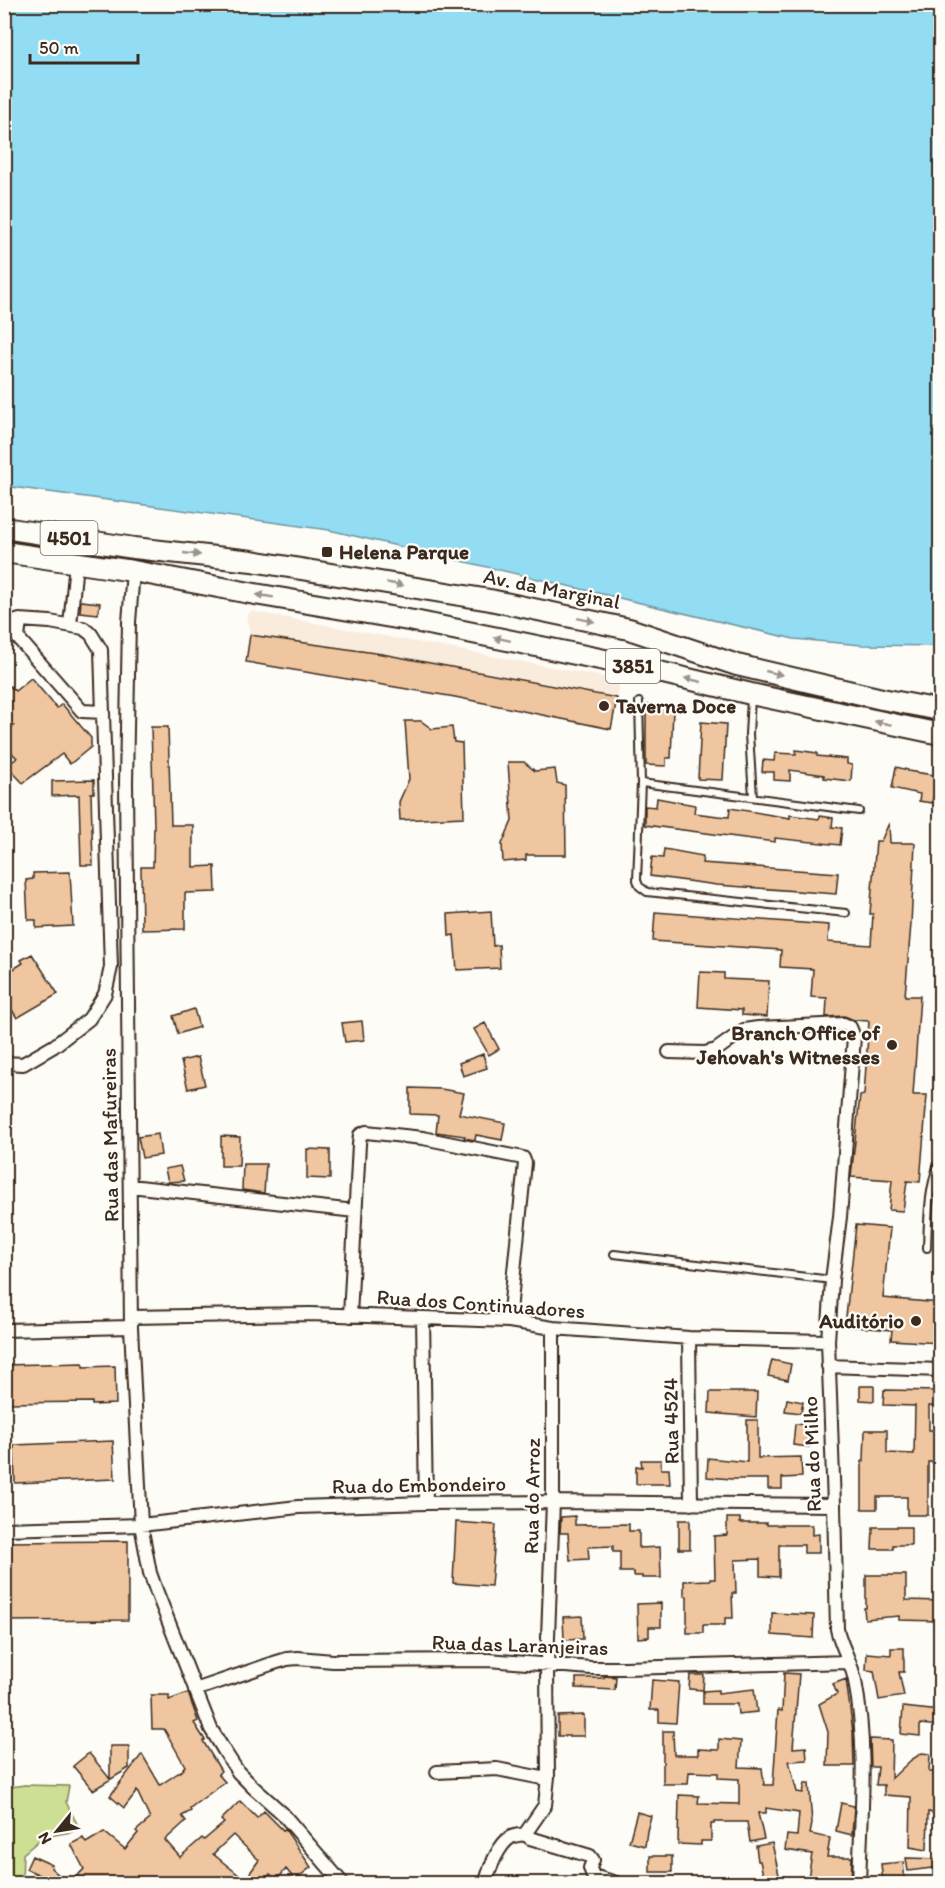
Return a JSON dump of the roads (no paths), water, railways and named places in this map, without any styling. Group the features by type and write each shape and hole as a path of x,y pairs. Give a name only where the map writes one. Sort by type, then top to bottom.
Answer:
{"main road":[{"name":"Av. da Marginal","path":"4,528 134,548 263,562 490,600 629,629 737,664 882,699 940,710"},
{"name":"4501","path":"4,552 133,571"},
{"name":"3851","path":"133,571 414,621 634,666 751,694 940,734"}],"street":[{"path":"69,626 76,563"},
{"name":"Rua das Mafureiras","path":"133,571 129,622 126,783 131,1322 141,1525 153,1581 211,1730 238,1772 282,1813 343,1884"},
{"path":"20,620 18,638 82,711 103,712"},
{"path":"4,624 20,620 50,621 83,628 91,634 101,650 111,967 105,994 89,1019 54,1046 23,1064 4,1063"},
{"name":"Rua do Milho","path":"669,1052 705,1053 716,1050 744,1030 844,1024 850,1028 854,1037 840,1217 832,1280 828,1366 837,1629 855,1679 863,1740 859,1884"},
{"path":"350,1316 359,1144 360,1136 364,1132 423,1138 523,1158 525,1163 509,1321"},
{"path":"130,1186 355,1211"},
{"name":"Rua dos Continuadores","path":"4,1330 310,1314 509,1321 553,1328 689,1338 828,1341"},
{"path":"423,1318 426,1503"},
{"name":"Rua do Arroz","path":"525,1834 545,1805 548,1778 547,1664 553,1502 553,1328"},
{"name":"Rua 4524","path":"689,1338 691,1504"},
{"path":"828,1366 940,1370"},
{"name":"Rua do Embondeiro","path":"4,1529 141,1525 298,1507 426,1503 834,1505"},
{"name":"Rua das Laranjeiras","path":"195,1690 287,1659 488,1660 626,1668 849,1662"},
{"path":"437,1772 497,1769 542,1779 548,1778"},
{"path":"486,1884 496,1856 509,1838 525,1834 530,1838 590,1856 593,1876 619,1884"}],"lane":[{"path":"751,694 749,734 753,797"},
{"path":"639,702 641,783 637,880 639,886 647,892 846,913"},
{"path":"641,783 859,811"},
{"path":"927,1248 929,1200 940,1160"},
{"path":"614,1254 832,1280"}],"water":[{"path":"5,4 940,5 940,646 862,645 794,639 329,530 5,486"}],"place":[{"name":"Helena Parque","path":"327,552"},
{"name":"Taverna Doce","path":"604,706"},
{"name":"Branch Office of Jehovah's Witnesses","path":"892,1045"},
{"name":"Auditório","path":"916,1321"}]}
